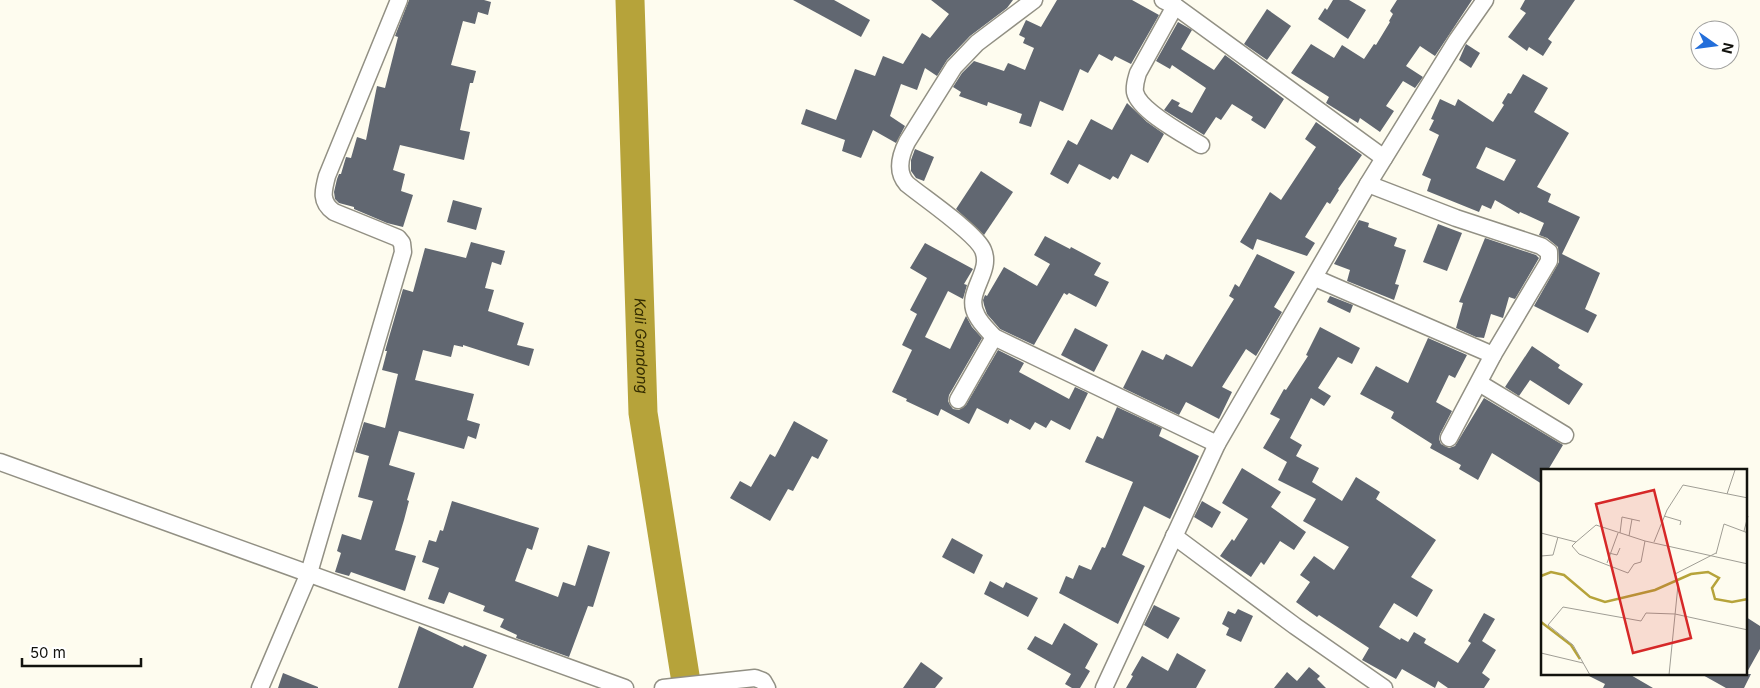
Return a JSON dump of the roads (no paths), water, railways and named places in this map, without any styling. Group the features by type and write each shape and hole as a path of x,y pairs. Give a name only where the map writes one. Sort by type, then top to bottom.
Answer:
{"street":[{"path":"260,688 309,573 403,252 402,243 398,238 334,212 327,207 322,193 327,176 399,0"},
{"path":"1034,0 977,43 954,67 907,142 901,155 902,179 967,231 980,244 984,252 985,263 973,297 973,306 976,315 994,337 1217,444"},
{"path":"1104,688 1217,444 1368,184 1457,40 1485,0"},
{"path":"1201,145 1147,110 1139,102 1135,94 1138,73 1169,3 1384,158"},
{"path":"1368,184 1456,218 1540,246 1549,252 1549,261 1493,355 1450,438"},
{"path":"1315,278 1493,355"},
{"path":"958,400 994,337"},
{"path":"1479,383 1565,435"},
{"path":"0,462 625,688"},
{"path":"1174,536 1288,622 1384,688"},
{"path":"662,688 758,679 766,683 767,688"}],"waterway":[{"name":"Kali Gandong","path":"630,0 643,413 687,688"}]}
